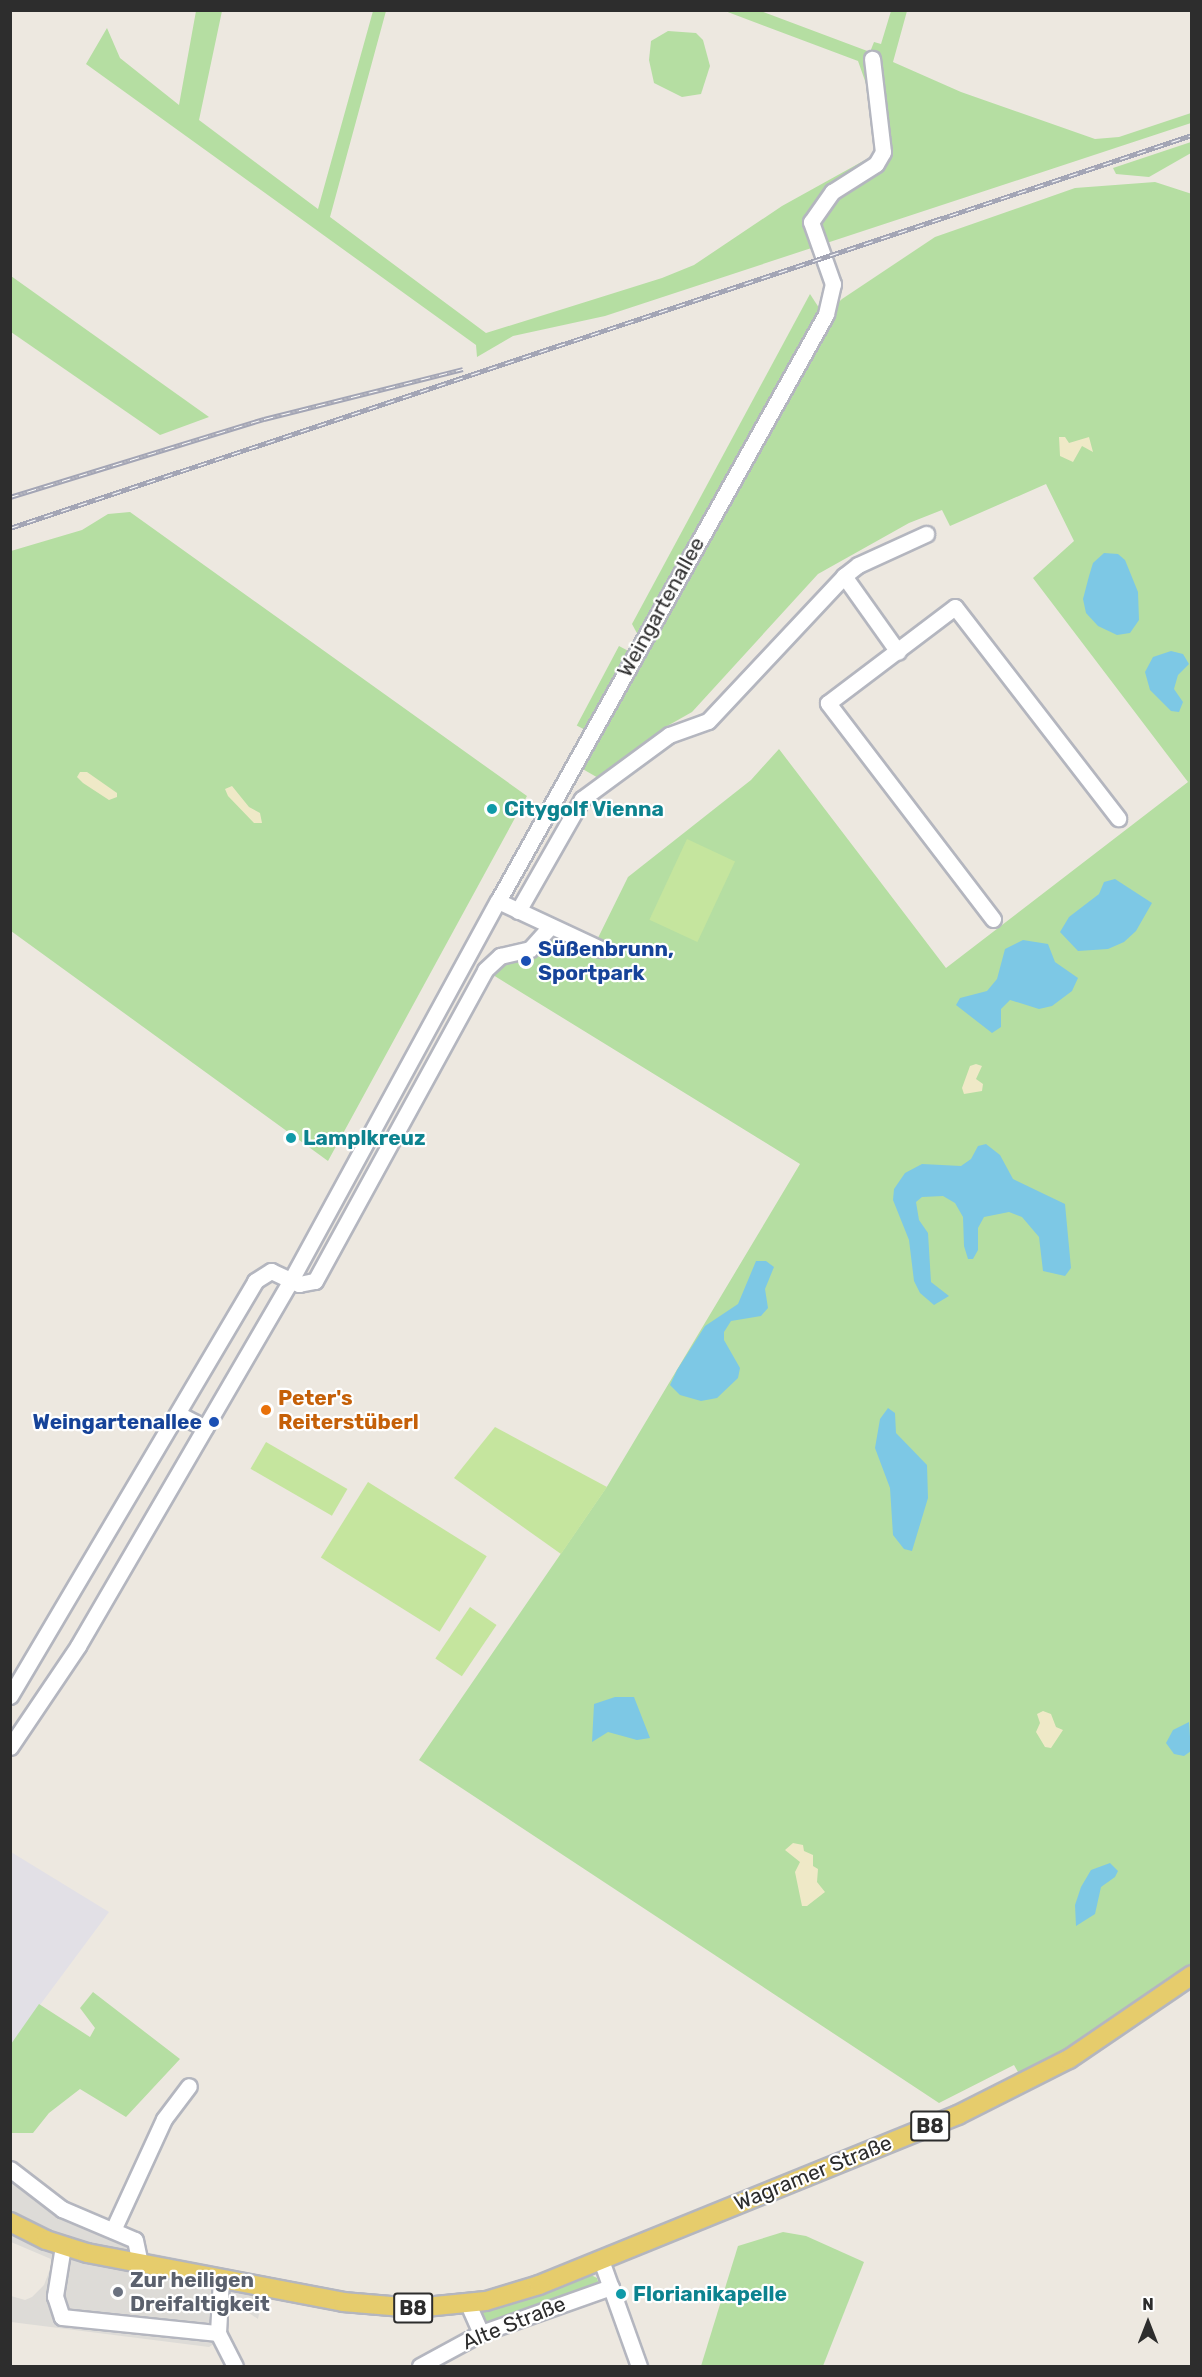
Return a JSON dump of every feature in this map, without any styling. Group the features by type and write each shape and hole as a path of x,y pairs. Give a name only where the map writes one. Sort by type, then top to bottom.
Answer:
{"main road":[{"name":"Wagramer Straße","path":"601,2260 958,2115 1069,2059 1191,1975"},
{"name":"B8","path":"10,2222 63,2246 140,2264 362,2305 415,2308 468,2304 522,2292 601,2260"}],"street":[{"name":"Weingartenallee","path":"10,1747 78,1646 291,1280 498,901 826,314 833,284 811,222 832,192 876,164 883,152 872,59"},
{"path":"518,911 582,799 669,735 708,720 844,576 858,565 926,534"},
{"path":"844,576 898,652"},
{"path":"993,919 828,703 956,608 1118,818"},
{"path":"498,901 601,949"},
{"path":"10,1696 180,1415 255,1281 271,1271 303,1285 315,1281 485,970 500,956 530,950 550,927"},
{"path":"340,1188 359,1200"},
{"path":"180,1415 205,1428"},
{"path":"113,2230 164,2119 189,2086"},
{"path":"10,2169 62,2209 135,2240 140,2264"},
{"path":"63,2246 55,2296 62,2317 218,2333"},
{"path":"601,2260 639,2367"},
{"path":"221,2279 218,2333 235,2367"},
{"name":"Alte Straße","path":"420,2367 481,2333 611,2287"},
{"path":"468,2304 481,2333"}],"shaded area":[{"path":"11,1852 109,1912 11,2044"},
{"path":"11,2166 56,2199 145,2236 145,2252 267,2276 258,2319 246,2311 232,2309 225,2316 224,2338 209,2347 11,2322 11,2296 25,2300 32,2297 44,2285 52,2264 51,2259 11,2242"}],"green space":[{"path":"196,11 222,11 199,120 318,209 373,11 386,11 330,217 486,333 662,278 694,265 782,206 874,155 877,149 870,95 858,61 725,11 761,11 870,52 874,42 881,44 891,11 907,11 893,62 961,92 1095,139 1119,137 1191,113 1191,123 605,316 513,336 477,357 476,345 86,64 107,28 120,58 179,105"},
{"path":"668,31 696,33 703,40 710,66 701,94 682,97 654,83 649,60 651,41"},
{"path":"1191,142 1191,153 1149,177 1116,174 1113,168"},
{"path":"1155,182 1192,194 1191,1967 1116,2022 1022,2079 1014,2065 939,2103 419,1760 608,1485 800,1164 485,970 524,952 550,927 594,946 628,877 751,780 779,749 946,968 1188,782 1033,578 1074,541 1046,484 950,526 942,510 909,523 818,574 692,712 662,729 600,779 574,764 826,314 842,299 935,237 1075,188"},
{"path":"10,277 209,417 160,435 11,332"},
{"path":"810,294 821,311 639,637 632,624"},
{"name":"Citygolf Vienna","path":"130,512 527,796 328,1161 11,931 11,551 82,530 108,514"},
{"path":"619,646 632,653 590,733 577,725"},
{"path":"687,839 735,861 697,942 649,920"},
{"path":"495,1427 607,1487 561,1554 454,1478"},
{"path":"266,1442 347,1489 332,1516 250,1469"},
{"path":"368,1482 487,1556 440,1632 321,1557"},
{"path":"470,1607 497,1625 462,1676 435,1658"},
{"path":"93,1992 180,2059 126,2117 80,2089 49,2113 33,2133 11,2133 11,2044 39,2004 90,2037 95,2028 80,2008"},
{"path":"783,2232 806,2236 864,2262 823,2366 701,2366 738,2246"},
{"path":"589,2274 597,2278 599,2285 487,2326 476,2314 545,2293"}],"sand":[{"path":"1059,437 1065,437 1069,443 1089,437 1093,452 1082,446 1073,462 1060,456"},
{"path":"80,772 87,772 117,793 117,797 109,800 83,783 77,777"},
{"path":"232,786 249,807 260,813 262,823 254,823 228,796 225,789"},
{"path":"976,1064 982,1066 976,1079 983,1084 982,1091 964,1094 962,1088 970,1066"},
{"path":"1043,1711 1051,1714 1056,1727 1063,1730 1051,1748 1045,1747 1036,1732 1040,1723 1037,1714"},
{"path":"793,1843 803,1845 804,1851 813,1855 813,1866 818,1869 817,1882 825,1892 807,1906 802,1906 795,1872 800,1862 785,1850"}],"water":[{"path":"1104,553 1118,554 1125,560 1138,592 1139,620 1130,633 1117,635 1098,626 1086,613 1083,599 1089,576 1093,563"},
{"path":"1171,651 1183,654 1189,664 1178,675 1174,689 1183,702 1179,712 1171,711 1150,690 1145,672 1153,657"},
{"path":"1115,879 1152,903 1136,931 1124,942 1108,949 1078,951 1060,932 1069,917 1099,894 1104,882"},
{"path":"1023,940 1048,944 1055,962 1078,978 1072,991 1052,1006 1039,1009 1010,1000 1001,1009 1001,1027 992,1033 956,1005 960,998 987,991 997,979 1005,949"},
{"path":"986,1144 1000,1155 1013,1179 1065,1204 1071,1268 1065,1276 1043,1271 1039,1237 1022,1217 1009,1212 984,1217 978,1228 978,1250 973,1259 968,1259 964,1246 963,1217 955,1203 943,1196 922,1197 916,1202 919,1220 928,1233 931,1282 949,1296 934,1305 920,1293 914,1281 909,1240 893,1200 894,1189 905,1173 922,1164 961,1166 971,1159 978,1146"},
{"path":"756,1261 766,1261 774,1267 765,1289 768,1308 761,1316 731,1321 724,1332 724,1340 740,1368 738,1378 717,1398 701,1401 680,1395 670,1385 677,1370 705,1326 738,1304"},
{"path":"888,1408 895,1413 896,1433 927,1465 928,1498 912,1551 904,1549 893,1535 890,1488 875,1448 880,1419"},
{"path":"615,1697 634,1697 650,1738 637,1740 608,1732 592,1742 594,1704"},
{"path":"1189,1722 1191,1751 1184,1756 1174,1754 1166,1743 1173,1730"},
{"path":"1110,1863 1118,1871 1115,1877 1101,1887 1095,1914 1076,1926 1075,1905 1081,1887 1091,1870"}],"railway":[{"path":"10,528 1192,135"},
{"path":"10,497 264,419 463,369"}],"place":[{"name":"Citygolf Vienna","path":"492,809"},
{"name":"Süßenbrunn, Sportpark","path":"526,961"},
{"name":"Lamplkreuz","path":"291,1138"},
{"name":"Peter's Reiterstüberl","path":"266,1410"},
{"name":"Weingartenallee","path":"214,1422"},
{"name":"Zur heiligen Dreifaltigkeit","path":"118,2292"},
{"name":"Florianikapelle","path":"621,2294"}]}
